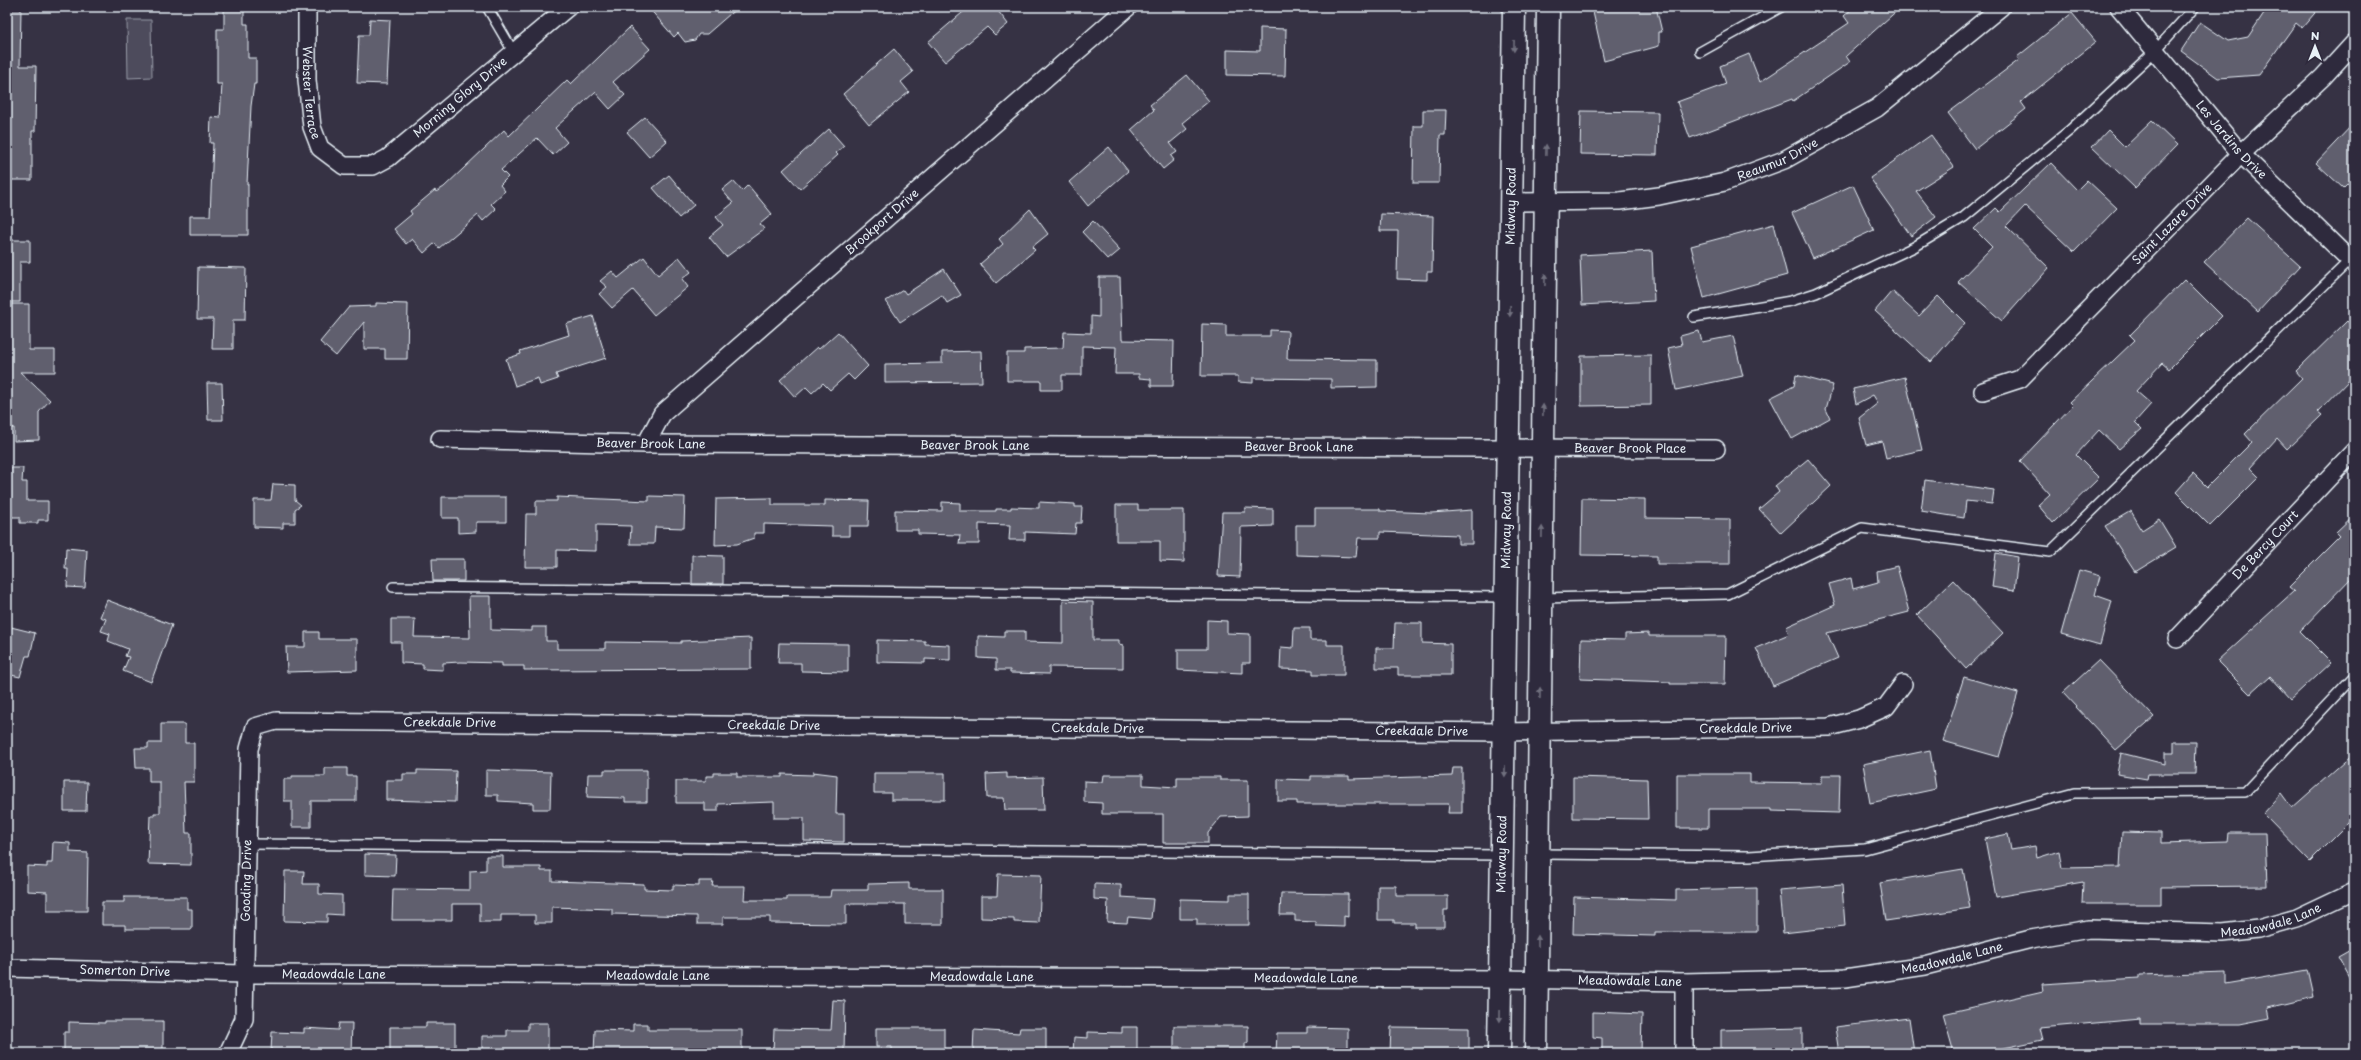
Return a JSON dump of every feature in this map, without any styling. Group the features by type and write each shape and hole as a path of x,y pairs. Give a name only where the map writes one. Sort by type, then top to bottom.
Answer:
{"main road":[{"name":"Midway Road","path":"1499,1053 1507,597 1514,7"},
{"path":"1536,1053 1548,7"}],"street":[{"name":"Webster Terrace","path":"307,7 308,80 312,127 320,148 344,166"},
{"name":"Morning Glory Drive","path":"344,166 373,166 388,158 568,7"},
{"name":"Brookport Drive","path":"646,444 662,414 1128,7"},
{"name":"Reaumur Drive","path":"1512,202 1546,203 1620,201 1659,196 1725,182 1784,160 1877,108 2001,7"},
{"name":"Les Jardins Drive","path":"2119,7 2242,154 2352,262"},
{"name":"Saint Lazare Drive","path":"1983,391 2020,379 2242,154 2323,77 2354,43"},
{"name":"Beaver Brook Lane","path":"440,438 646,444 1543,449"},
{"name":"Beaver Brook Place","path":"1543,449 1716,449"},
{"name":"De Bercy Court","path":"2177,639 2354,451"},
{"name":"Creekdale Drive","path":"276,721 1505,732 1829,727 1860,719 1886,707 1903,684"},
{"name":"Gooding Drive","path":"228,1053 244,1019 249,749 255,727 276,721"},
{"name":"Meadowdale Lane","path":"244,974 1501,979 1684,982 1845,978 1926,966 2031,939 2088,928 2223,933 2258,928 2297,918 2354,891"},
{"name":"Somerton Drive","path":"7,968 244,974"},
{"path":"1684,982 1684,1053"}],"lane":[{"path":"487,7 514,52"},
{"path":"1700,52 1781,7"},
{"path":"1694,317 1791,301 1816,293 1914,247 1964,217 1999,191 2070,130 2155,51 2195,7"},
{"path":"1541,598 1728,594 1862,528 2050,552 2352,262"},
{"path":"393,587 1507,597"},
{"path":"1539,854 1748,856 1865,849 2074,793 2245,792 2354,676"},
{"path":"247,844 1503,855"}],"shaded area":[{"path":"127,20 151,20 152,77 128,78"}],"building":[{"path":"7,7 21,7 20,66 36,66 35,131 32,131 32,180 7,180"},
{"path":"224,7 244,7 244,24 248,24 248,58 256,58 256,84 254,84 251,106 247,184 248,235 190,235 190,216 210,216 213,143 210,143 211,117 220,118 222,84 217,84 217,29 224,29"},
{"path":"648,7 738,7 707,34 699,34 695,40 685,42 678,33 674,37"},
{"path":"969,7 995,7 1008,24 995,35 987,27 945,62 928,42"},
{"path":"1613,7 1656,7 1662,32 1659,32 1659,46 1604,61 1593,12"},
{"path":"1854,7 1901,7 1846,56 1850,62 1793,101 1792,99 1690,138 1677,102 1726,84 1720,66 1749,54 1760,82 1849,23 1844,16"},
{"path":"2268,7 2320,7 2302,28 2296,23 2259,75 2218,78 2181,51 2200,22 2228,41 2248,37"},
{"path":"2072,13 2096,42 2021,102 2026,109 1975,149 1948,113 2019,60 2017,57"},
{"path":"370,19 390,20 387,84 357,83 359,35 369,35"},
{"path":"630,27 650,49 613,82 625,95 610,109 595,92 555,128 567,142 553,155 537,138 501,170 508,177 500,185 505,191 491,204 496,209 483,221 478,215 439,248 435,243 424,253 412,239 406,244 394,229 412,214 410,211 435,190 436,192 444,187 504,130 509,136 567,80 571,84"},
{"path":"1260,28 1286,29 1285,76 1227,75 1227,50 1260,51"},
{"path":"894,49 913,72 901,82 909,92 869,125 843,94"},
{"path":"1187,75 1209,101 1182,123 1187,129 1170,143 1177,152 1171,156 1174,160 1163,169 1131,130 1154,110 1150,105"},
{"path":"1423,110 1446,110 1445,135 1440,135 1439,183 1413,183 1414,126 1423,126"},
{"path":"1581,111 1658,112 1657,155 1580,154"},
{"path":"645,117 667,141 649,157 627,132"},
{"path":"2152,121 2177,145 2135,188 2092,147 2108,130 2125,147"},
{"path":"2354,123 2354,177 2343,188 2316,163"},
{"path":"829,129 844,146 836,153 838,155 800,189 783,170"},
{"path":"1931,135 1954,167 1916,191 1936,217 1911,236 1870,178"},
{"path":"1109,147 1128,171 1088,206 1069,182"},
{"path":"2051,163 2077,190 2087,180 2117,208 2074,252 2025,206 2006,226 2049,268 2002,321 1958,282 1992,247 1974,229 1996,208 2000,212"},
{"path":"669,175 694,205 679,218 653,188"},
{"path":"733,181 742,191 748,185 772,214 760,224 764,229 726,257 709,237 723,225 716,217 733,203 722,190"},
{"path":"1853,185 1874,230 1813,258 1792,213"},
{"path":"1030,209 1048,234 1032,247 1035,250 996,283 980,264 1003,244 999,239"},
{"path":"1381,214 1433,216 1432,272 1427,272 1427,280 1397,279 1398,231 1380,231"},
{"path":"2247,218 2300,266 2258,312 2204,262"},
{"path":"1093,221 1120,250 1108,260 1082,232"},
{"path":"1774,224 1787,275 1704,298 1691,246"},
{"path":"7,240 30,240 30,262 20,262 20,302 7,302"},
{"path":"1652,251 1654,301 1582,305 1580,255"},
{"path":"644,257 658,275 679,257 691,272 682,279 688,287 654,315 633,290 612,308 599,294 607,287 600,281 612,271 618,278"},
{"path":"198,267 246,268 245,320 233,320 233,349 212,349 213,319 197,319"},
{"path":"944,269 961,295 947,303 942,295 900,322 886,301 903,290 906,294"},
{"path":"1099,277 1120,277 1122,340 1174,341 1173,386 1151,386 1151,379 1139,378 1139,374 1115,374 1116,347 1082,346 1082,375 1062,375 1062,390 1041,390 1041,381 1007,381 1007,353 1024,353 1024,349 1063,348 1064,332 1091,333 1091,316 1099,317"},
{"path":"2185,279 2222,316 2169,369 2162,363 2136,391 2151,404 2135,422 2142,429 2119,449 2099,430 2076,455 2099,478 2053,523 2038,505 2050,494 2020,461 2073,405 2070,402 2135,340 2130,335"},
{"path":"1892,291 1919,316 1938,296 1965,323 1931,362 1875,311"},
{"path":"376,303 408,304 407,359 385,359 385,349 364,349 364,322 336,356 320,342 349,307 376,306"},
{"path":"7,304 29,304 29,350 55,350 55,372 20,372 50,400 39,412 39,440 14,441 14,428 7,428"},
{"path":"593,316 606,358 556,374 558,379 540,385 538,378 515,386 506,359 521,354 520,351 569,335 566,324"},
{"path":"2347,321 2354,328 2354,375 2318,412 2322,415 2287,449 2277,438 2250,468 2259,477 2210,526 2176,492 2193,473 2207,487 2252,442 2245,434 2302,378 2296,371"},
{"path":"1202,324 1226,325 1226,336 1270,336 1270,330 1288,331 1287,359 1377,360 1377,387 1331,388 1331,379 1253,378 1253,383 1238,382 1238,376 1201,376"},
{"path":"1699,331 1702,342 1733,336 1743,376 1676,390 1668,348 1682,345 1680,336"},
{"path":"838,332 868,366 854,380 848,374 830,390 823,383 812,393 806,387 795,397 780,380 817,347 819,349"},
{"path":"981,351 982,382 885,383 885,364 942,363 942,352"},
{"path":"1651,355 1651,405 1581,406 1581,356"},
{"path":"1796,375 1833,385 1826,409 1830,418 1792,439 1770,398 1794,386"},
{"path":"1905,377 1922,450 1886,458 1882,441 1866,445 1859,418 1878,403 1873,395 1856,404 1853,389"},
{"path":"207,383 222,383 223,420 208,420"},
{"path":"1808,459 1831,486 1781,533 1759,509 1779,492 1775,486"},
{"path":"7,468 23,468 22,482 27,482 27,501 48,501 48,520 38,520 38,523 20,523 20,517 7,517"},
{"path":"1925,480 1994,490 1992,504 1966,501 1964,518 1921,511"},
{"path":"273,484 295,485 295,500 301,505 295,509 295,523 283,523 283,528 254,527 254,500 271,500"},
{"path":"649,496 685,497 684,528 655,527 654,544 630,544 631,526 596,525 596,551 557,550 557,567 525,567 526,514 536,514 536,501 557,501 557,497 649,501"},
{"path":"442,497 506,497 506,522 476,522 476,532 458,533 458,518 442,518"},
{"path":"772,498 772,505 825,505 825,500 869,501 868,526 849,526 849,536 832,536 832,526 764,524 764,533 754,533 754,538 737,544 715,545 716,499"},
{"path":"1582,498 1645,499 1645,518 1730,519 1730,564 1657,564 1657,556 1581,555"},
{"path":"942,502 960,503 960,511 996,511 996,509 1011,509 1011,507 1039,508 1039,502 1075,504 1075,507 1082,507 1081,523 1076,523 1075,534 1025,532 1025,540 1009,540 1010,525 979,524 979,544 959,544 960,535 918,534 918,530 895,530 895,510 942,511"},
{"path":"1116,505 1138,505 1138,510 1184,510 1184,562 1160,561 1160,541 1116,541"},
{"path":"1245,508 1273,509 1273,526 1241,527 1240,577 1218,576 1222,512 1245,512"},
{"path":"1315,509 1380,509 1380,511 1431,513 1472,510 1472,544 1458,544 1458,535 1380,532 1380,538 1358,538 1356,557 1296,555 1296,525 1315,525"},
{"path":"2131,511 2142,530 2159,519 2176,547 2135,572 2105,526"},
{"path":"2354,515 2354,575 2300,631 2331,662 2291,699 2270,676 2250,694 2217,661 2294,591 2289,587 2340,536 2336,532"},
{"path":"66,548 87,550 85,588 67,587 68,569 65,569"},
{"path":"1996,553 2018,557 2014,591 1992,587"},
{"path":"692,555 723,556 723,584 692,584"},
{"path":"432,559 464,559 464,581 433,581"},
{"path":"1897,566 1909,612 1827,633 1838,658 1773,686 1756,648 1789,634 1786,627 1835,605 1829,584 1851,578 1853,589 1878,582 1877,571"},
{"path":"2079,570 2100,576 2095,595 2112,601 2100,645 2061,634"},
{"path":"1953,580 2003,633 1966,669 1917,615"},
{"path":"469,596 491,596 491,630 532,631 532,627 546,627 546,641 557,641 557,649 605,649 605,642 681,643 681,641 751,638 751,669 524,670 524,666 502,666 502,663 460,662 443,663 443,670 423,669 423,664 401,663 401,642 391,642 391,619 415,619 414,637 470,638"},
{"path":"107,600 172,625 151,682 123,671 129,657 125,656 128,649 108,641 110,634 101,631 106,619 100,617"},
{"path":"1063,601 1093,602 1093,640 1119,640 1119,644 1123,645 1123,668 1049,667 1049,674 1010,673 1010,670 996,670 996,659 978,658 978,636 1004,637 1004,631 1025,631 1025,642 1063,643"},
{"path":"1207,620 1227,621 1227,633 1250,634 1250,663 1242,663 1242,673 1178,670 1178,649 1207,649"},
{"path":"1395,623 1422,623 1422,643 1451,644 1451,675 1398,675 1398,668 1376,668 1376,648 1394,648"},
{"path":"7,626 35,633 30,656 26,656 20,677 7,674"},
{"path":"1294,628 1310,628 1310,640 1327,640 1327,645 1344,645 1344,675 1313,675 1313,670 1280,669 1281,647 1293,648"},
{"path":"305,632 319,632 319,639 357,639 357,670 287,672 286,647 305,647"},
{"path":"1649,633 1649,636 1726,636 1725,684 1670,684 1670,682 1580,679 1581,639 1625,640 1625,634"},
{"path":"877,640 925,641 925,644 950,645 950,660 925,659 925,663 877,662"},
{"path":"779,643 848,644 848,672 801,671 801,663 778,663"},
{"path":"2099,660 2154,717 2116,750 2063,693"},
{"path":"1964,677 2018,693 1999,757 1943,741"},
{"path":"161,724 185,724 185,743 194,743 194,782 184,782 186,833 191,833 191,865 148,864 150,816 154,816 154,813 160,813 160,782 149,782 149,768 136,768 135,748 148,748 148,743 161,743"},
{"path":"2174,742 2196,742 2195,774 2148,774 2147,779 2117,774 2121,753 2165,764 2165,753 2174,753"},
{"path":"1930,750 1936,789 1870,803 1863,764"},
{"path":"2354,753 2354,817 2310,861 2263,813 2281,793 2292,808"},
{"path":"325,768 347,768 347,776 356,776 356,801 311,801 311,827 292,827 292,801 284,801 284,779 292,779 292,776 325,776"},
{"path":"1453,768 1462,768 1462,813 1448,813 1449,804 1297,804 1297,801 1278,801 1278,779 1311,780 1311,776 1349,776 1349,779 1452,776"},
{"path":"417,770 456,771 455,802 386,800 386,780 403,780 403,774 417,774"},
{"path":"486,770 551,772 550,809 533,809 533,803 498,801 498,795 486,795"},
{"path":"604,770 647,770 647,802 625,802 625,798 587,797 588,774 604,774"},
{"path":"813,772 837,775 836,814 844,814 844,842 804,841 804,818 774,818 774,802 718,804 718,811 705,811 705,803 676,803 676,781 706,781 706,776 714,776 714,773 737,773 737,777 782,777 782,774 813,775"},
{"path":"874,773 945,773 945,800 891,800 891,793 874,793"},
{"path":"1007,773 1007,778 1043,777 1044,810 1005,810 1004,798 987,798 986,774"},
{"path":"1677,774 1750,774 1750,782 1822,783 1822,775 1840,775 1839,813 1771,811 1771,809 1708,809 1708,828 1677,828"},
{"path":"1104,775 1143,775 1143,785 1177,787 1177,777 1220,777 1220,780 1248,780 1248,816 1221,817 1208,833 1208,843 1163,843 1163,814 1102,814 1102,803 1084,802 1084,781 1103,782"},
{"path":"1573,777 1647,779 1648,819 1573,818"},
{"path":"64,782 87,782 86,811 64,811"},
{"path":"2122,832 2161,833 2161,843 2227,841 2228,833 2265,833 2267,886 2161,887 2161,904 2082,904 2083,882 1996,897 1985,839 2008,834 2011,850 2035,846 2037,858 2059,851 2062,868 2120,867"},
{"path":"53,842 70,843 70,852 88,853 87,911 47,911 47,892 27,891 27,866 47,867 47,863 52,863"},
{"path":"365,854 396,855 395,876 365,875"},
{"path":"486,856 503,856 503,867 541,867 541,871 552,871 552,881 644,884 644,889 673,890 673,885 699,886 699,881 713,881 712,886 745,886 744,900 787,900 787,897 830,897 831,890 868,890 868,884 909,883 909,889 943,889 943,924 905,924 905,904 846,904 846,924 770,923 770,917 723,917 723,924 697,924 697,916 612,914 612,909 552,907 552,923 535,923 535,915 501,915 501,922 480,922 480,904 452,904 452,920 392,920 393,889 470,890 470,871 486,870"},
{"path":"1963,869 1970,908 1886,921 1880,883"},
{"path":"285,871 304,871 303,884 319,884 319,894 342,895 342,915 327,914 327,922 284,921"},
{"path":"998,874 1041,875 1039,923 1014,922 1014,919 981,918 981,896 997,896"},
{"path":"1094,884 1121,885 1121,897 1153,899 1151,919 1128,917 1127,923 1107,922 1108,900 1094,899"},
{"path":"1842,885 1845,926 1783,933 1779,890"},
{"path":"1378,886 1396,886 1396,896 1448,896 1448,910 1444,910 1444,927 1415,927 1415,923 1394,923 1394,920 1378,920"},
{"path":"1757,888 1757,932 1655,932 1655,936 1573,934 1574,897 1676,900 1676,890"},
{"path":"1281,893 1348,894 1348,917 1344,916 1344,927 1316,926 1316,922 1295,921 1295,915 1280,915"},
{"path":"1230,894 1249,894 1249,925 1197,925 1197,919 1180,919 1180,899 1230,900"},
{"path":"124,897 187,897 187,909 192,909 192,929 125,929 125,925 102,925 102,902 124,902"},
{"path":"2354,948 2354,986 2338,957"},
{"path":"2308,970 2314,997 2268,1008 2270,1018 2240,1024 2140,1024 2140,1019 2039,1028 2042,1040 1980,1053 1954,1053 1943,1014 2043,991 2042,984 2139,978 2139,975 2226,972 2226,984"},
{"path":"833,1000 845,1001 844,1053 773,1052 774,1029 831,1030"},
{"path":"1593,1012 1642,1014 1641,1053 1602,1053 1602,1038 1593,1037"},
{"path":"1909,1018 1914,1053 1839,1053 1835,1027"},
{"path":"105,1021 163,1021 163,1053 64,1053 64,1032 69,1032 69,1022 105,1023"},
{"path":"339,1023 352,1023 351,1052 323,1051 323,1053 301,1053 271,1051 272,1032 304,1033 304,1028 338,1030"},
{"path":"426,1023 455,1023 455,1053 390,1053 390,1027 426,1027"},
{"path":"528,1023 548,1023 548,1053 482,1053 482,1036 507,1036 507,1030 528,1030"},
{"path":"633,1024 648,1024 648,1030 742,1030 742,1053 683,1053 683,1048 648,1048 648,1053 594,1053 595,1030 633,1031"},
{"path":"1174,1026 1248,1026 1248,1043 1245,1043 1245,1053 1183,1053 1183,1047 1174,1047"},
{"path":"1122,1027 1137,1027 1137,1053 1073,1053 1074,1037 1088,1038 1088,1032 1122,1033"},
{"path":"1307,1027 1348,1028 1348,1053 1276,1053 1277,1033 1307,1033"},
{"path":"1391,1027 1469,1028 1469,1053 1390,1053"},
{"path":"876,1028 944,1028 944,1053 892,1053 892,1047 876,1047"},
{"path":"1020,1028 1046,1028 1046,1053 973,1051 974,1030 1019,1033"},
{"path":"1802,1028 1802,1053 1721,1053 1721,1030"}]}
